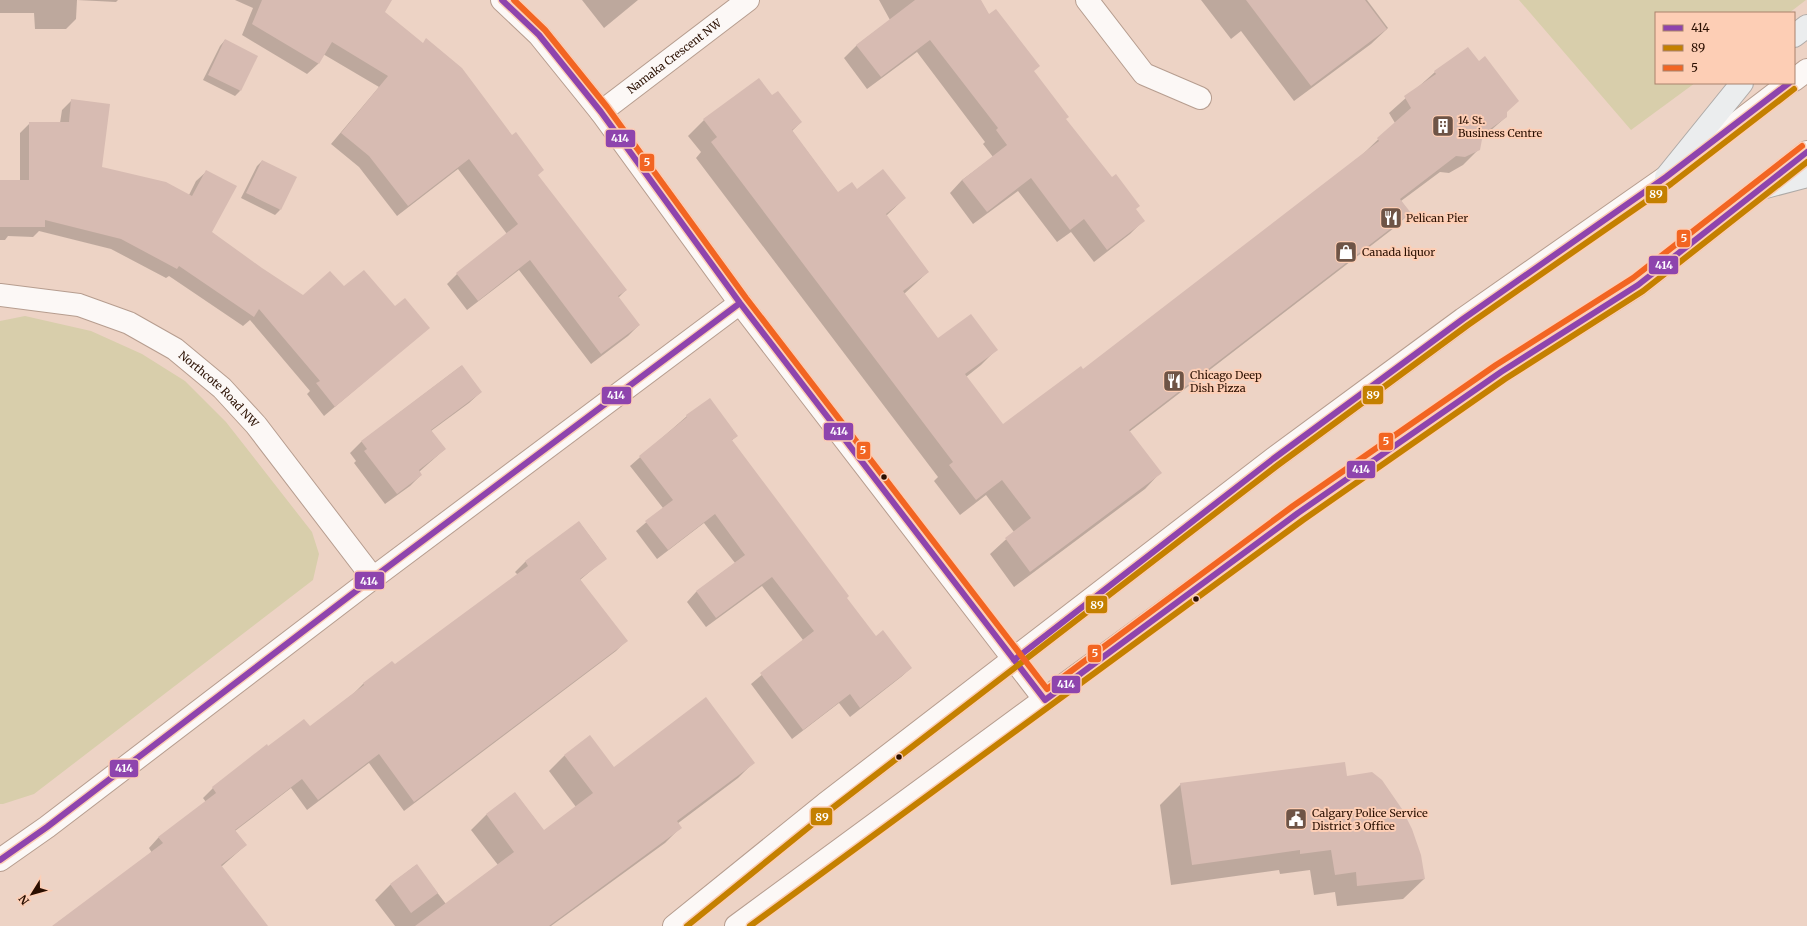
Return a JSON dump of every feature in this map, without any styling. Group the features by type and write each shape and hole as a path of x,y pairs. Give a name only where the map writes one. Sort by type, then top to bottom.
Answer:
{"main road":[{"path":"502,0 540,35 601,112 740,303 1045,700"},
{"name":"Namaka Crescent NW","path":"601,112 748,0"},
{"path":"1087,0 1144,74 1200,98"},
{"path":"1795,35 1807,26"},
{"path":"1795,79 1807,70"},
{"path":"1666,177 1741,84"},
{"path":"674,926 826,804 1273,460 1431,342 1666,177 1788,84"},
{"path":"736,926 1305,509 1501,372 1638,285 1807,152"},
{"path":"1762,188 1807,176"},
{"name":"Northcote Road NW","path":"0,295 79,305 129,323 175,349 222,388 256,425 373,578"},
{"path":"0,860 47,827 373,578 740,303"}],"shaded area":[{"path":"1519,0 1806,0 1790,12 1655,12 1655,84 1694,84 1631,130"},
{"path":"25,316 91,331 142,354 185,381 226,422 312,532 319,554 313,580 34,794 0,804 0,321"}],"building":[{"path":"262,0 392,0 385,12 423,43 426,38 462,68 512,135 516,132 544,170 538,175 627,290 618,296 640,325 601,354 530,260 478,301 456,273 518,224 469,159 408,206 369,156 341,133 388,76 332,42 319,64 252,24"},
{"path":"915,0 981,0 989,14 996,9 1040,66 1034,71 1069,117 1066,119 1112,177 1116,174 1140,206 1136,209 1145,221 1107,250 1084,219 1070,230 1031,178 987,212 962,180 1007,145 996,130 998,128 930,40 881,77 856,45"},
{"path":"1246,0 1365,0 1387,29 1311,86"},
{"path":"225,39 258,56 241,91 208,75"},
{"path":"1468,47 1479,61 1485,56 1519,101 1507,112 1507,117 1483,134 1480,150 1465,157 1456,156 1400,199 1411,213 1129,430 1162,473 1030,572 1005,538 1031,518 1002,480 976,500 949,465 953,462 711,142 717,137 703,119 759,78 772,95 778,91 802,122 792,130 838,192 852,182 857,189 883,169 906,198 886,214 929,272 903,291 938,338 971,314 998,350 965,374 1003,424 1081,366 1083,369 1379,141 1377,138 1411,108 1404,96 1436,74 1434,71"},
{"path":"71,99 110,104 102,167 166,182 192,196 206,170 237,186 212,232 262,268 303,295 330,271 344,286 364,270 395,306 405,298 430,328 335,407 316,383 320,381 259,309 254,317 179,266 177,269 121,239 45,220 45,227 0,227 0,180 29,180 29,122 69,122"},
{"path":"262,160 297,177 281,210 246,193"},
{"path":"462,365 482,392 431,430 446,449 419,470 422,475 397,494 364,451 367,449 361,441"},
{"path":"710,398 738,436 732,440 849,596 847,598 876,636 883,630 912,668 860,708 850,694 803,730 760,673 814,631 772,577 716,618 696,591 745,555 715,514 668,550 645,521 673,500 639,456 687,417 686,415"},
{"path":"579,521 607,559 580,579 628,641 414,802 379,754 318,800 302,779 235,830 247,845 221,865 268,926 52,926 163,843 158,837 216,793 212,787 267,744 268,746 304,719 310,726 364,685 363,683 392,661 395,664 528,566 525,561"},
{"path":"706,697 755,763 677,821 682,828 549,926 415,926 514,852 486,814 515,792 544,830 593,793 564,755 590,735 614,767"},
{"name":"Calgary Police Service District 3 Office","path":"1345,762 1347,776 1372,772 1382,780 1402,809 1412,829 1421,855 1425,879 1357,886 1356,872 1335,875 1331,850 1300,854 1300,850 1192,865 1180,783"},
{"path":"417,864 438,893 411,913 390,884"}],"transit line":[{"name":"414","path":"502,0 539,35 601,112 740,303 1045,700 1298,513 1501,372 1638,285 1807,152"},
{"name":"5","path":"514,0 545,30 607,107 746,298 1047,689 1293,506 1496,365 1633,278 1802,146"},
{"name":"414","path":"1014,660 1273,459 1463,319 1666,177 1788,84"},
{"name":"89","path":"687,926 830,810 1278,465 1468,325 1671,184 1794,89"},
{"name":"89","path":"750,926 1303,520 1505,379 1643,291 1807,162"},
{"name":"414","path":"0,860 47,827 373,578 740,303"}],"place":[{"name":"14 St. Business Centre","path":"1443,126"},
{"name":"Pelican Pier","path":"1391,218"},
{"name":"Canada liquor","path":"1346,252"},
{"name":"Chicago Deep Dish Pizza","path":"1174,381"},
{"name":"Calgary Police Service District 3 Office","path":"1296,819"}]}
